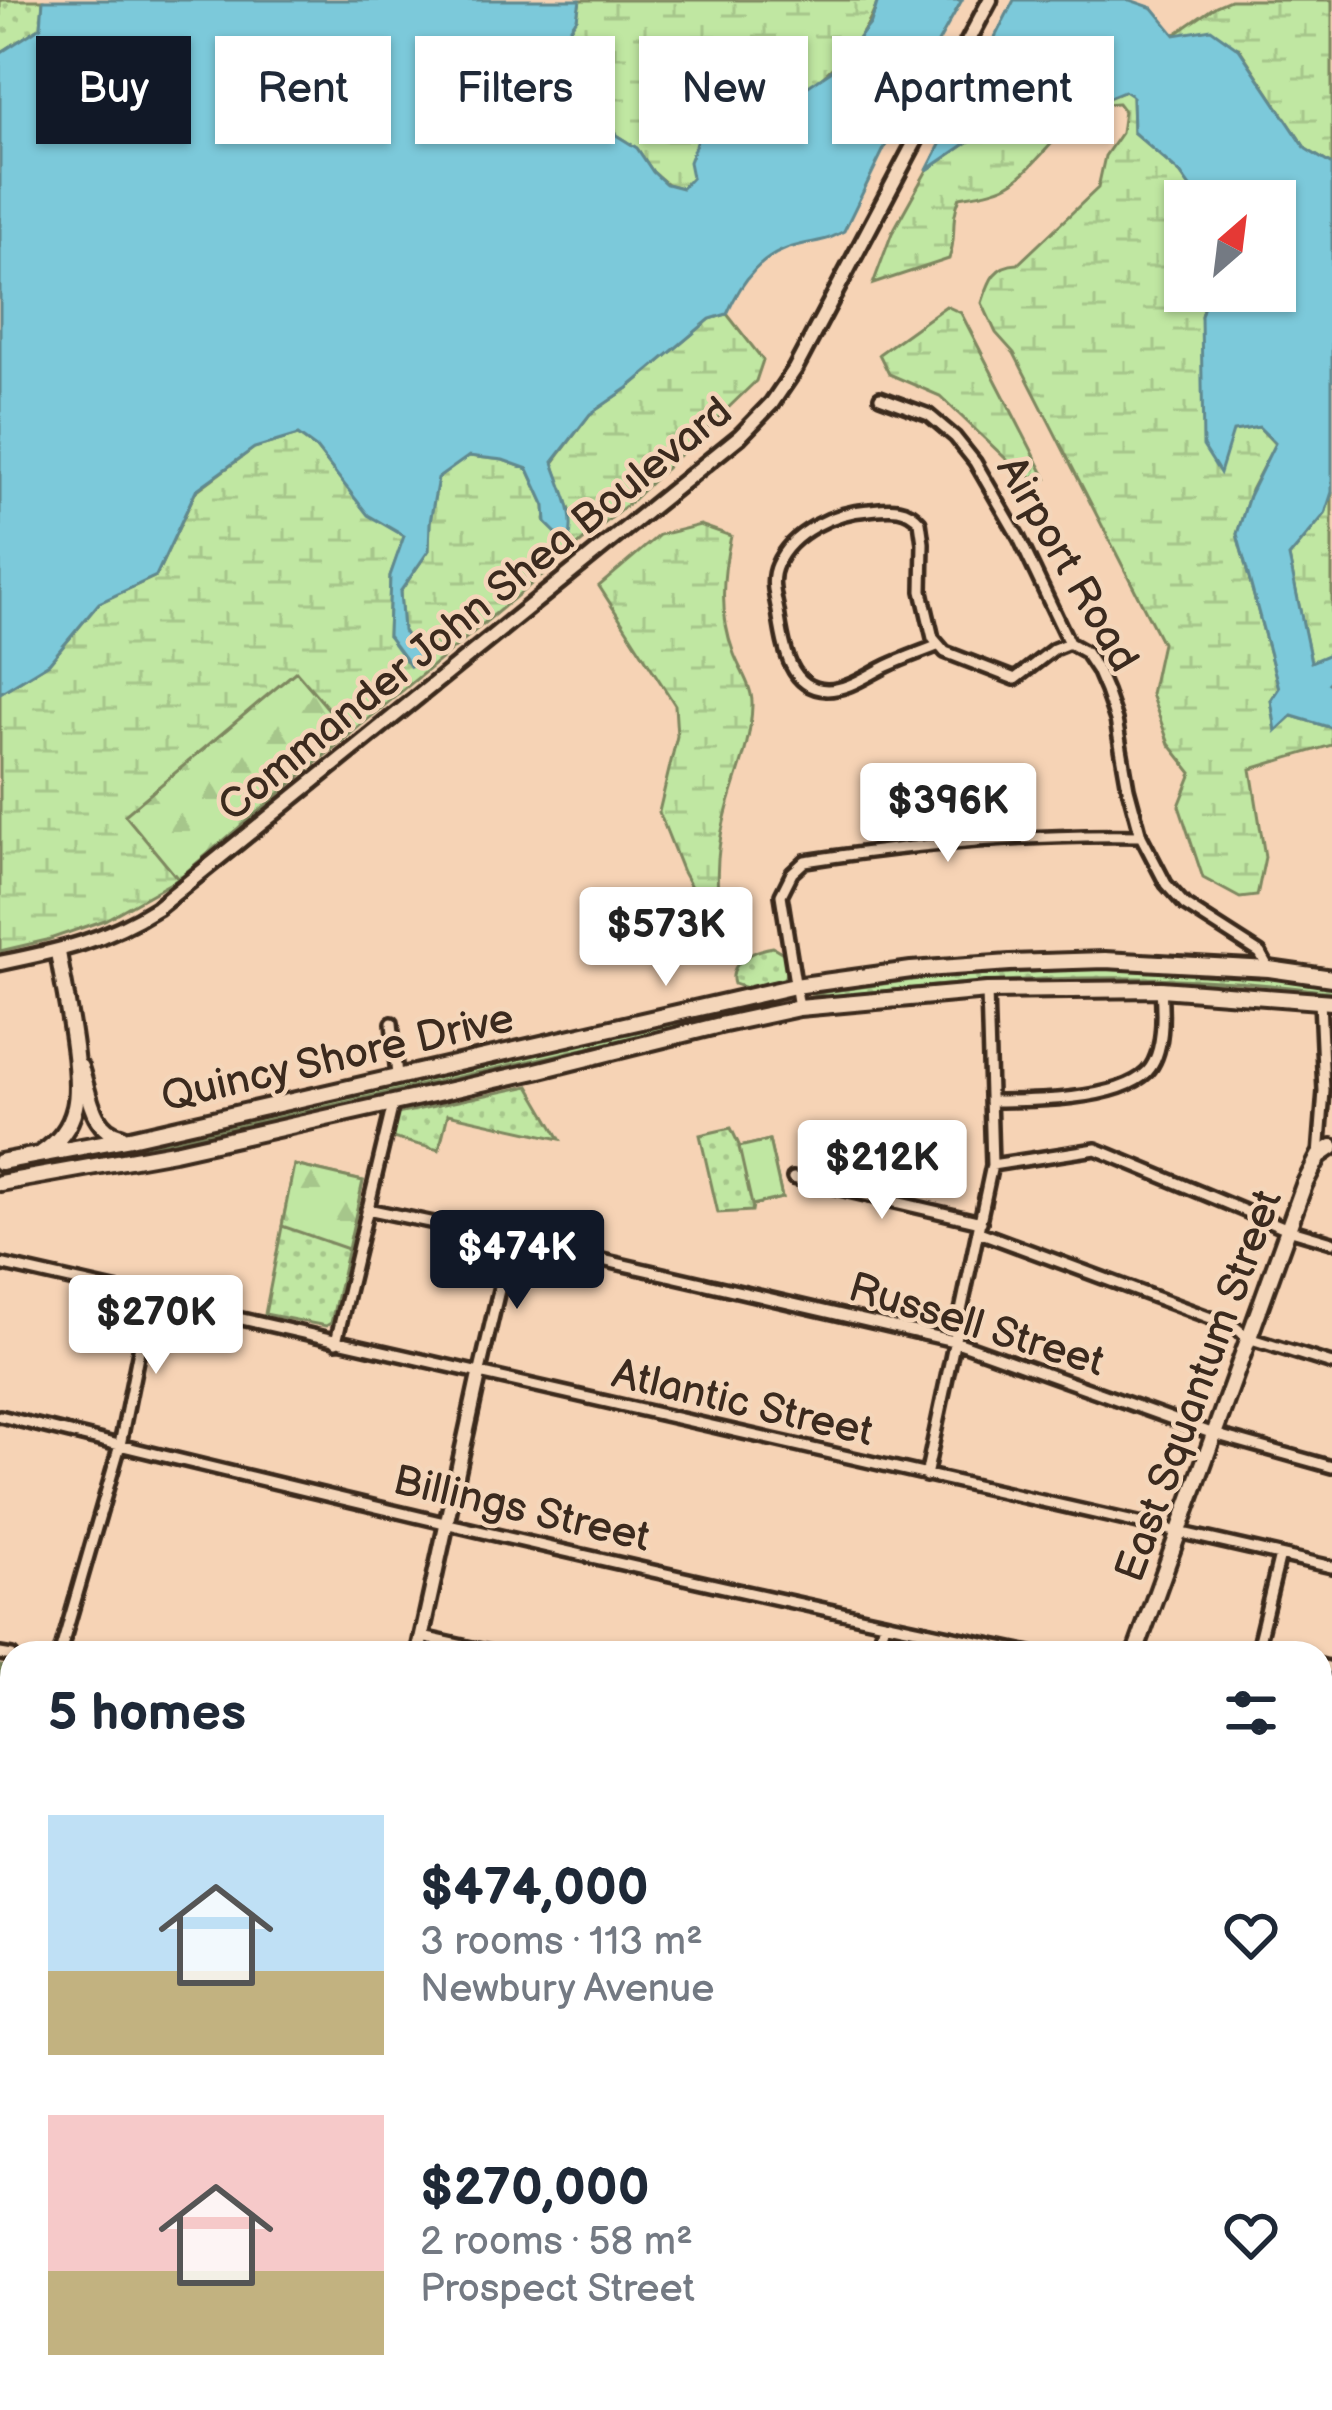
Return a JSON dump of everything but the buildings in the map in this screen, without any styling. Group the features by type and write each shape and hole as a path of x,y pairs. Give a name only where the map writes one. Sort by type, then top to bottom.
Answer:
{"main road":[{"path":"38,1156 59,1141 75,1108 77,1091 58,952"},
{"name":"Quincy Shore Drive","path":"0,1162 130,1138 795,986 911,970 1105,960 1269,969 1332,978"},
{"name":"Quincy Shore Drive","path":"0,1183 173,1152 799,1009 987,991 1161,988 1326,1001"},
{"path":"73,1046 100,1126 130,1138"},
{"name":"East Squantum Street","path":"1139,1641 1304,1185 1325,1152"}],"street":[{"name":"Commander John Shea Boulevard","path":"0,963 58,952 122,928 175,895 755,421 784,387 809,344 991,0"},
{"name":"Airport Road","path":"880,397 929,415 965,449 1018,538 1069,644 1085,652 1097,670 1115,720 1141,836 1171,891 1206,920 1260,953 1269,969"},
{"path":"939,645 841,689 820,690 799,679 784,652 773,583 776,566 796,540 833,517 856,511 907,510 920,522 922,591 933,638 939,645 945,652 1015,679 1054,649 1069,644"},
{"path":"799,1009 781,895 792,873 805,861 941,843 1141,836"},
{"path":"990,1101 1083,1096 1147,1072 1156,1058 1160,1036 1161,988"},
{"path":"926,1476 992,1166 987,991"},
{"path":"1325,1152 1326,1001"},
{"path":"392,1023 397,1076"},
{"path":"336,1342 393,1104"},
{"path":"992,1166 1096,1149 1288,1229 1332,1242"},
{"path":"794,1178 980,1227 1235,1327 1248,1338 1332,1364"},
{"name":"Russell Street","path":"367,1209 954,1341 1214,1434 1332,1467"},
{"path":"421,1641 511,1239"},
{"name":"Atlantic Street","path":"0,1264 1332,1568"},
{"path":"63,1641 120,1445 149,1300"},
{"name":"Billings Street","path":"0,1416 446,1523 972,1641"},
{"path":"1259,1641 1280,1556"},
{"path":"879,1641 884,1623"},
{"path":"422,1636 443,1641"}],"green space":[{"path":"0,0 43,0 41,27 0,53"},
{"path":"580,0 878,0 860,36 832,36 832,68 808,88 808,36 639,36 639,144 708,144 682,188 667,184 637,148 616,135 615,36 565,36 577,18"},
{"path":"1230,0 1332,0 1332,165 1306,149 1239,48 1174,35"},
{"path":"1125,91 1132,96 1133,132 1185,180 1164,180 1164,312 1202,312 1233,431 1259,427 1275,444 1251,490 1237,534 1279,688 1271,700 1276,730 1292,716 1332,728 1332,745 1251,769 1265,857 1257,896 1240,898 1203,878 1179,806 1192,773 1169,744 1151,694 1162,643 1014,353 996,333 982,303 997,271 1018,264 1098,188 1105,156 1121,133 1124,111 1114,104 1114,95"},
{"path":"965,144 1052,144 1014,181 960,197 949,259 873,284 892,233 927,170"},
{"path":"946,306 961,313 1046,478 1024,476 940,396 889,374 879,354"},
{"path":"727,314 763,360 756,381 633,500 350,734 296,671 125,815 178,879 105,920 0,951 0,693 49,663 99,603 156,576 196,491 254,448 298,435 316,448 368,514 405,536 390,576 388,636 420,657 403,631 400,592 429,550 438,478 468,456 528,469 545,506 546,523 568,544 571,513 553,463 590,414 710,319"},
{"path":"1332,492 1332,653 1311,663 1289,557 1325,514"},
{"path":"700,525 731,536 724,610 729,639 752,699 748,736 719,846 722,923 711,924 659,812 677,736 675,705 599,586 659,535"},
{"path":"296,671 350,734 178,879 124,815"},
{"path":"773,947 783,953 784,979 746,988 734,984 739,963"},
{"path":"1088,969 1271,977 1332,984 1332,992 1207,980 1082,978 832,997 810,994 934,977"},
{"path":"774,999 685,1026 60,1166 59,1159"},
{"path":"529,1086 560,1139 448,1114 439,1150 392,1138 397,1114"},
{"path":"731,1128 740,1147 769,1140 782,1198 753,1205 752,1211 718,1213 700,1135"},
{"path":"769,1140 782,1198 752,1205 739,1147"},
{"path":"294,1165 363,1181 331,1323 326,1326 265,1314"},
{"path":"294,1165 363,1181 348,1249 282,1226"}],"water":[{"path":"43,0 580,0 577,18 565,36 415,36 415,144 615,144 615,133 637,148 666,184 682,188 692,177 689,162 696,144 808,144 808,86 832,70 832,144 886,144 844,231 764,261 739,290 727,314 710,319 590,414 553,462 570,513 568,545 546,523 545,506 528,469 469,456 438,478 429,550 400,592 403,631 420,657 410,666 388,636 390,576 404,536 368,515 316,448 298,435 254,448 196,490 156,576 99,603 49,663 0,693 0,53 41,27"},
{"path":"878,0 962,0 942,36 861,36 871,23"},
{"path":"1014,0 1130,0 1153,8 1175,35 1211,29 1239,49 1306,149 1332,165 1332,492 1325,514 1289,557 1311,662 1332,653 1332,728 1292,716 1276,731 1271,700 1279,688 1237,534 1275,443 1259,427 1233,431 1220,473 1203,446 1202,312 1296,312 1296,180 1185,180 1133,132 1132,96 1124,91 1114,95 1114,36 996,36"},
{"path":"940,144 965,144 927,170"}]}
